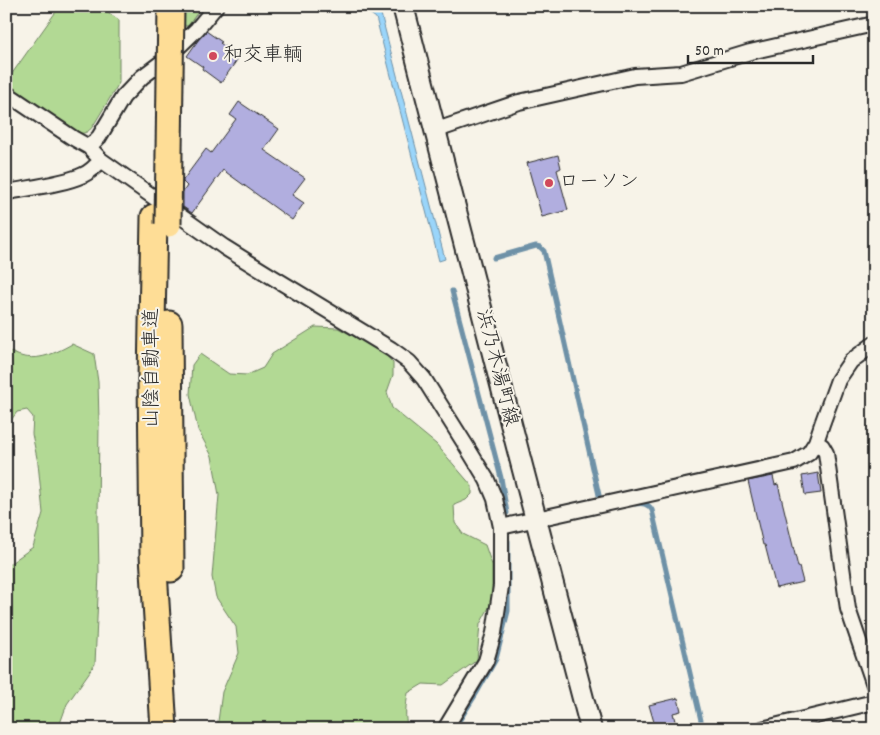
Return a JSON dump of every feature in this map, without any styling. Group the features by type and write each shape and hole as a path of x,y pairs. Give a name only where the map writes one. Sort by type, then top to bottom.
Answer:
{"highway":[{"name":"山陰自動車道","path":"160,6 161,220 171,559 180,729"},
{"name":"山陰自動車道","path":"164,729 154,555 152,379 171,6"}],"main road":[{"name":"浜乃木湯町線","path":"403,6 591,729"}],"street":[{"path":"89,147 100,137 123,97 142,77 166,59 197,29 216,6"},
{"path":"434,131 518,102 635,76 682,73 750,52 874,24"},
{"path":"6,93 89,147 101,160 224,246 391,349 409,362 424,379 487,480 495,499 501,527 501,586 494,633 486,661 446,729"},
{"path":"6,193 83,175 93,169 101,160"},
{"path":"501,527 794,462 809,453 816,442 838,380 851,361 874,344"},
{"path":"816,442 822,446 826,453 848,609 874,686"},
{"path":"762,729 874,702"}],"green space":[{"path":"60,6 99,6 119,20 119,83 93,126 83,133 75,133 8,86 6,82"},
{"path":"178,6 202,6 188,26 180,26"},
{"path":"315,327 338,328 382,351 393,363 393,375 387,392 392,408 436,444 472,486 472,494 466,500 454,505 455,523 463,534 485,545 492,565 492,602 480,624 477,660 443,685 423,684 408,693 406,715 408,729 217,729 222,692 239,653 236,627 216,597 212,577 219,495 212,456 198,430 190,394 192,365 200,354 229,374 247,375 263,368 272,354"},
{"path":"72,344 94,354 98,382 99,573 95,664 67,704 58,729 6,729 6,566 33,547 43,513 38,463 32,434 33,417 27,410 17,412 11,420 11,436 8,444 6,444 6,349 23,357 31,358 48,355"}],"water":[{"path":"360,6 371,6 381,14 445,259 439,261 376,18"}],"building":[{"name":"和交車輌","path":"206,31 239,57 221,83 187,56"},
{"path":"239,102 279,129 264,150 305,178 292,195 304,203 292,220 223,170 192,213 183,207 183,192 187,186 183,180 206,149 211,153 236,119 230,115"},
{"path":"558,155 561,168 557,170 568,210 542,217 527,163"},
{"path":"818,473 821,493 805,495 802,476"},
{"path":"773,476 775,485 778,484 803,582 776,588 765,545 763,545 748,481"},
{"path":"678,698 681,711 673,713 677,729 656,729 649,705"}],"waterway":[{"path":"494,258 536,246 544,251 601,504"},
{"path":"452,291 501,478 507,513"},
{"path":"635,504 645,504 652,510 703,729"},
{"path":"454,729 496,659 508,611 508,541"}],"place":[{"name":"和交車輌","path":"213,56"},
{"name":"ローソン","path":"549,183"}]}
